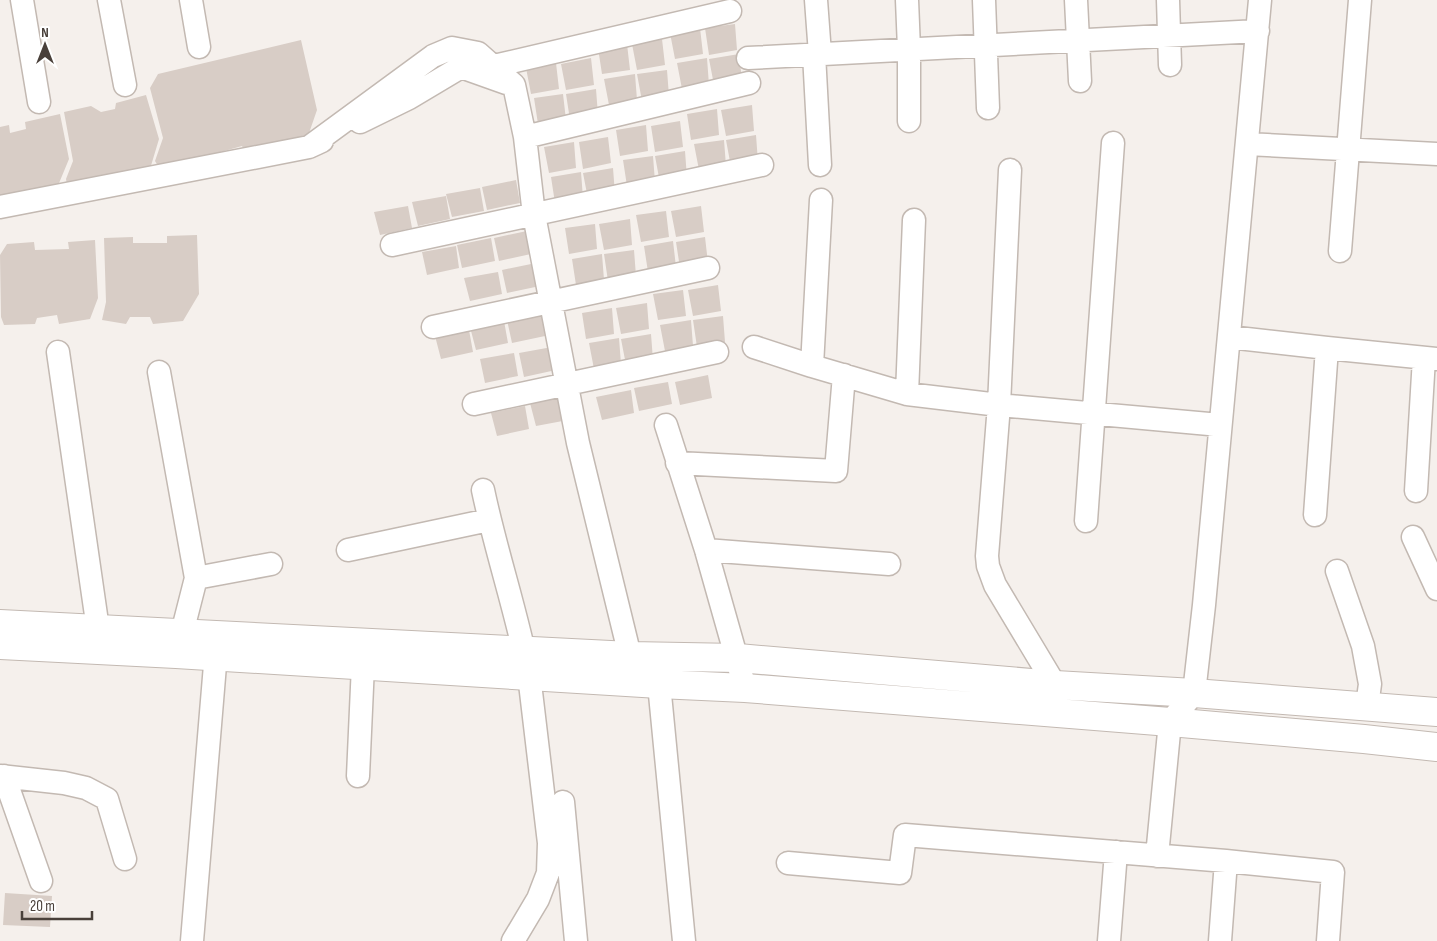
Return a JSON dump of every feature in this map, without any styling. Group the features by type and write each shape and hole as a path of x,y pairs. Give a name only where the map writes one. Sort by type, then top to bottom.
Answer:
{"street":[{"path":"22,0 39,102"},
{"path":"109,0 125,85"},
{"path":"191,0 199,47"},
{"path":"816,0 820,165"},
{"path":"907,0 909,121"},
{"path":"984,0 988,108"},
{"path":"1076,0 1080,81"},
{"path":"1168,0 1170,65"},
{"path":"1157,856 1170,722 1194,693 1204,605 1260,0"},
{"path":"1340,250 1360,0"},
{"path":"494,66 730,11"},
{"path":"748,58 1258,31"},
{"path":"310,147 433,56 452,48 478,53 514,85 525,137 534,215 578,443 630,656"},
{"path":"0,207 310,147 409,98 461,67 514,85"},
{"path":"525,137 749,83"},
{"path":"1086,521 1113,143"},
{"path":"1247,144 1437,154"},
{"path":"392,245 762,165"},
{"path":"1010,170 999,406 987,556 988,566 995,585 1055,685"},
{"path":"812,366 821,200"},
{"path":"907,394 914,220"},
{"path":"433,327 708,268"},
{"path":"1229,337 1430,358 1416,491"},
{"path":"754,347 907,394 999,406 1220,425"},
{"path":"1315,515 1327,348"},
{"path":"58,352 98,629"},
{"path":"474,404 717,352"},
{"path":"159,372 196,578 182,633"},
{"path":"677,463 836,471 844,375"},
{"path":"666,425 706,550 745,688"},
{"path":"483,490 526,663 548,843 548,873 538,899 513,941"},
{"path":"348,550 489,520"},
{"path":"1413,537 1437,589"},
{"path":"706,550 889,564"},
{"path":"196,578 271,564"},
{"path":"1337,571 1363,646 1370,684 1367,706"},
{"path":"0,624 182,633 216,646 363,666 526,663 630,656 738,658 1055,685 1194,693 1437,712"},
{"path":"0,645 216,646 526,663 659,684 745,688 1170,722 1437,747"},
{"path":"192,941 216,646"},
{"path":"358,776 363,666"},
{"path":"659,684 684,941"},
{"path":"41,881 2,776 64,783 86,788 108,799 125,859"},
{"path":"563,802 576,941"},
{"path":"788,863 900,873 904,835 1226,861 1333,872 1328,941"},
{"path":"1109,941 1116,852"},
{"path":"1220,941 1226,861"}],"building":[{"path":"735,24 737,50 709,55 705,28"},
{"path":"700,28 703,54 675,59 670,33"},
{"path":"662,39 665,65 637,70 632,44"},
{"path":"301,40 317,110 308,136 244,150 242,146 160,169 155,161 163,138 150,88 158,74"},
{"path":"627,44 630,70 602,74 598,48"},
{"path":"739,54 742,80 714,85 709,59"},
{"path":"591,58 594,85 566,90 561,64"},
{"path":"707,58 709,85 682,89 677,63"},
{"path":"556,63 559,89 531,94 526,68"},
{"path":"667,70 669,96 642,101 637,74"},
{"path":"635,74 637,100 609,105 604,79"},
{"path":"596,89 598,115 570,120 566,94"},
{"path":"563,94 566,120 538,124 534,98"},
{"path":"146,95 159,139 150,169 67,185 66,179 73,161 64,112 91,106 101,112 115,109 116,103"},
{"path":"752,105 754,131 726,136 721,110"},
{"path":"717,109 719,135 691,140 687,114"},
{"path":"60,114 69,159 57,188 0,201 0,127 9,125 10,133 26,129 25,122"},
{"path":"680,121 683,147 655,152 651,126"},
{"path":"646,125 648,151 620,156 616,130"},
{"path":"756,135 758,162 731,167 726,140"},
{"path":"608,137 611,163 583,169 579,142"},
{"path":"724,140 726,166 699,170 694,144"},
{"path":"574,142 576,168 549,173 544,147"},
{"path":"685,151 687,178 660,183 655,156"},
{"path":"653,156 655,182 627,186 623,160"},
{"path":"613,168 615,194 588,199 583,173"},
{"path":"581,172 583,198 555,203 551,177"},
{"path":"516,180 520,203 487,210 482,187"},
{"path":"480,188 484,211 452,217 446,194"},
{"path":"446,196 450,219 418,226 412,202"},
{"path":"408,206 412,228 380,235 374,212"},
{"path":"701,206 704,232 676,237 671,211"},
{"path":"666,211 669,237 641,242 636,215"},
{"path":"630,219 632,245 604,250 599,224"},
{"path":"595,224 597,249 569,254 565,228"},
{"path":"527,231 531,254 499,261 494,238"},
{"path":"197,235 199,294 183,321 153,324 150,317 130,317 126,324 102,320 106,302 104,238 133,237 133,243 167,243 167,236"},
{"path":"705,237 708,263 680,268 676,242"},
{"path":"491,238 495,261 462,268 457,245"},
{"path":"95,240 98,298 90,319 59,324 57,315 37,318 35,324 4,325 1,317 0,255 7,244 34,242 35,250 69,249 68,242"},
{"path":"673,241 676,267 648,272 644,246"},
{"path":"456,246 459,268 427,275 422,252"},
{"path":"634,250 636,276 608,281 604,254"},
{"path":"602,254 604,280 576,285 572,259"},
{"path":"536,263 540,286 507,293 502,270"},
{"path":"498,272 502,294 470,301 464,278"},
{"path":"718,285 721,311 693,316 688,290"},
{"path":"683,290 686,316 658,320 653,294"},
{"path":"647,303 649,329 621,334 616,308"},
{"path":"612,308 614,334 586,339 582,313"},
{"path":"541,313 545,336 512,343 507,320"},
{"path":"723,316 725,342 697,347 693,320"},
{"path":"691,320 693,346 665,351 660,325"},
{"path":"504,321 508,343 476,350 470,327"},
{"path":"469,330 473,352 441,359 435,336"},
{"path":"651,334 653,360 626,365 621,339"},
{"path":"619,338 621,364 594,369 589,343"},
{"path":"552,347 556,370 524,377 519,353"},
{"path":"514,353 518,376 485,383 480,359"},
{"path":"708,375 712,398 680,405 675,382"},
{"path":"668,382 672,404 639,411 634,388"},
{"path":"631,390 634,413 602,420 596,397"},
{"path":"564,397 568,420 536,426 530,403"},
{"path":"525,406 529,429 497,436 491,413"},
{"path":"5,893 52,896 50,927 3,925"}]}
